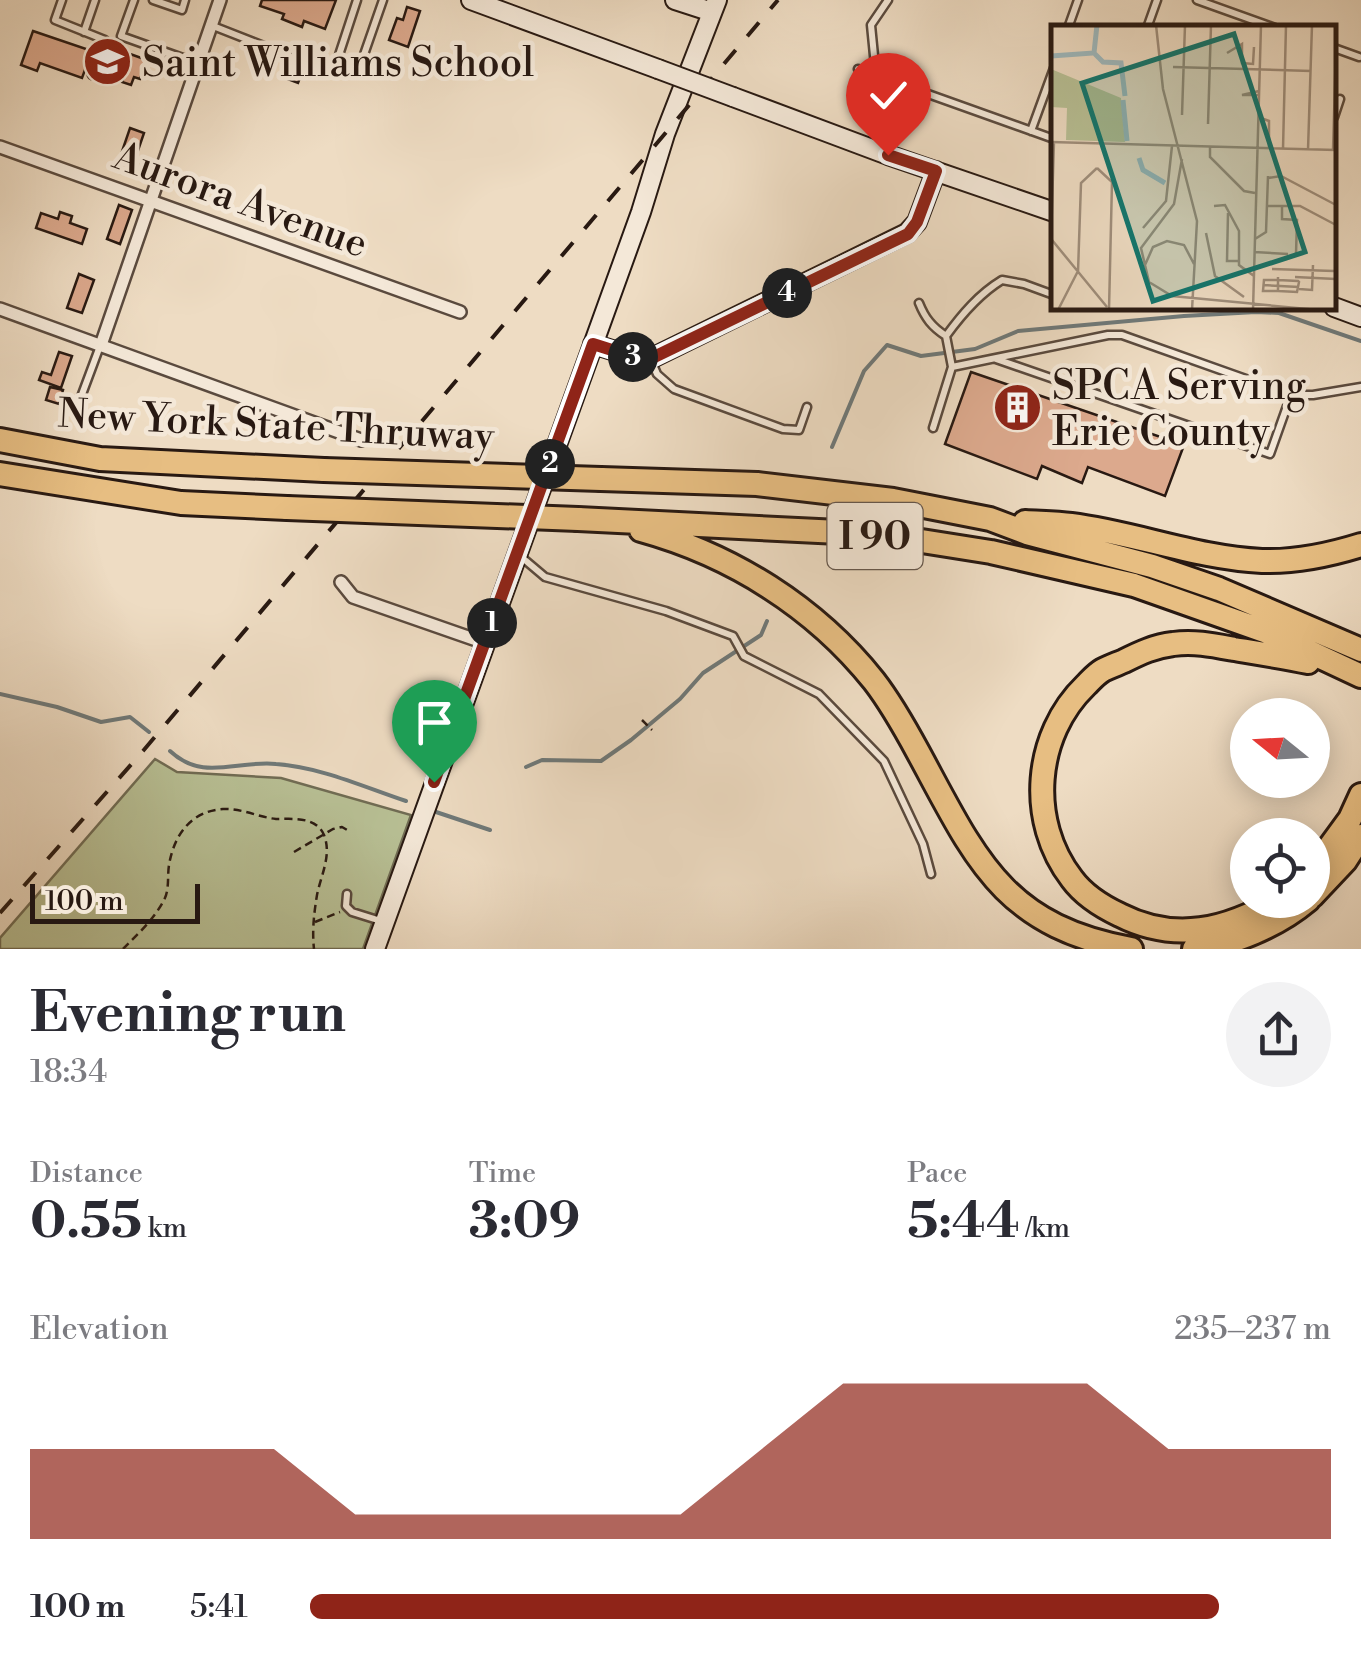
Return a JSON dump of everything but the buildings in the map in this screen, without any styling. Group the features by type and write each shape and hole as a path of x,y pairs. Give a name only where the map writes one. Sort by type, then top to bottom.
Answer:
{"highway":[{"name":"New York State Thruway","path":"0,440 100,459 756,484 893,500 990,519 1219,589 1358,666"},
{"name":"New York State Thruway","path":"0,474 182,503 692,523 909,539 990,552 1134,585 1358,666"},
{"path":"990,519 1072,525 1206,553 1261,560 1295,560 1361,545"},
{"path":"612,521 716,558 794,602 852,655 876,684 900,719 954,819 983,865 1009,896 1038,918 1072,934 1131,949"},
{"path":"1244,918 1211,929 1171,931 1135,923 1103,907 1072,881 1054,850 1044,820 1041,791 1055,727 1072,698 1100,672 1144,650 1174,643 1206,642 1358,666"},
{"path":"1330,846 1361,796"},
{"path":"1330,877 1361,836"},
{"path":"1194,949 1243,937 1281,918"}],"main road":[{"path":"472,0 517,8 658,69 1051,211"},
{"path":"375,949 665,134 715,6 675,0"},
{"path":"593,344 650,359 908,234 917,222 936,171"},
{"path":"1336,309 1361,317"}],"street":[{"path":"100,345 220,0"},
{"name":"Aurora Avenue","path":"0,147 460,312"},
{"path":"0,309 362,440"},
{"path":"341,582 353,597 485,643"}],"lane":[{"path":"62,0 55,20 105,40 121,36 198,64"},
{"path":"84,32 95,0"},
{"path":"121,36 134,0"},
{"path":"153,0 182,10 185,0"},
{"path":"357,0 338,58 360,66 383,0"},
{"path":"876,76 871,25 888,0"},
{"path":"1069,25 1078,0"},
{"path":"1148,25 1158,0"},
{"path":"1198,0 1267,25"},
{"path":"211,26 287,55"},
{"path":"92,75 105,40"},
{"path":"858,69 1051,138"},
{"path":"1031,131 1051,76"},
{"path":"1336,111 1340,99"},
{"path":"946,336 960,316 1002,280 1051,293"},
{"path":"919,303 924,316 946,336 952,367 933,428"},
{"path":"952,367 1122,335 1292,395 1361,386"},
{"path":"78,405 100,345"},
{"path":"994,358 1270,454 1292,395"},
{"path":"650,359 657,374 674,389 782,429 799,430 806,407"},
{"path":"518,554 546,577 666,611 734,636 744,656 819,694 884,761 923,844 931,874"},
{"path":"347,894 346,906 352,912 384,922"}],"path":[{"path":"642,720 652,730"},
{"path":"123,949 164,901 176,838 186,824 203,812 225,808 268,818 298,818 311,822 324,834 326,862 317,895 314,949"},
{"path":"294,852 342,827 349,831"},
{"path":"314,923 346,906"}],"green space":[{"path":"155,759 177,772 281,778 411,815 363,949 0,949 0,938"}],"waterway":[{"path":"832,447 864,371 887,345 921,356 975,349 1018,331 1256,312 1279,313 1361,341"},
{"path":"526,767 542,760 601,761 680,699 703,673 761,635 767,621"},
{"path":"0,694 101,722 130,717 149,732"},
{"path":"170,751 195,766 207,768 261,764 309,769 406,801"},
{"path":"436,812 490,830"}],"railway":[{"path":"0,913 143,751 778,0"}],"place":[{"name":"Saint Williams School","path":"107,62"},
{"name":"SPCA Serving Erie County","path":"1017,408"}],"route":[{"path":"434,782 593,344 650,359 908,234 917,222 936,171 888,155"}]}
